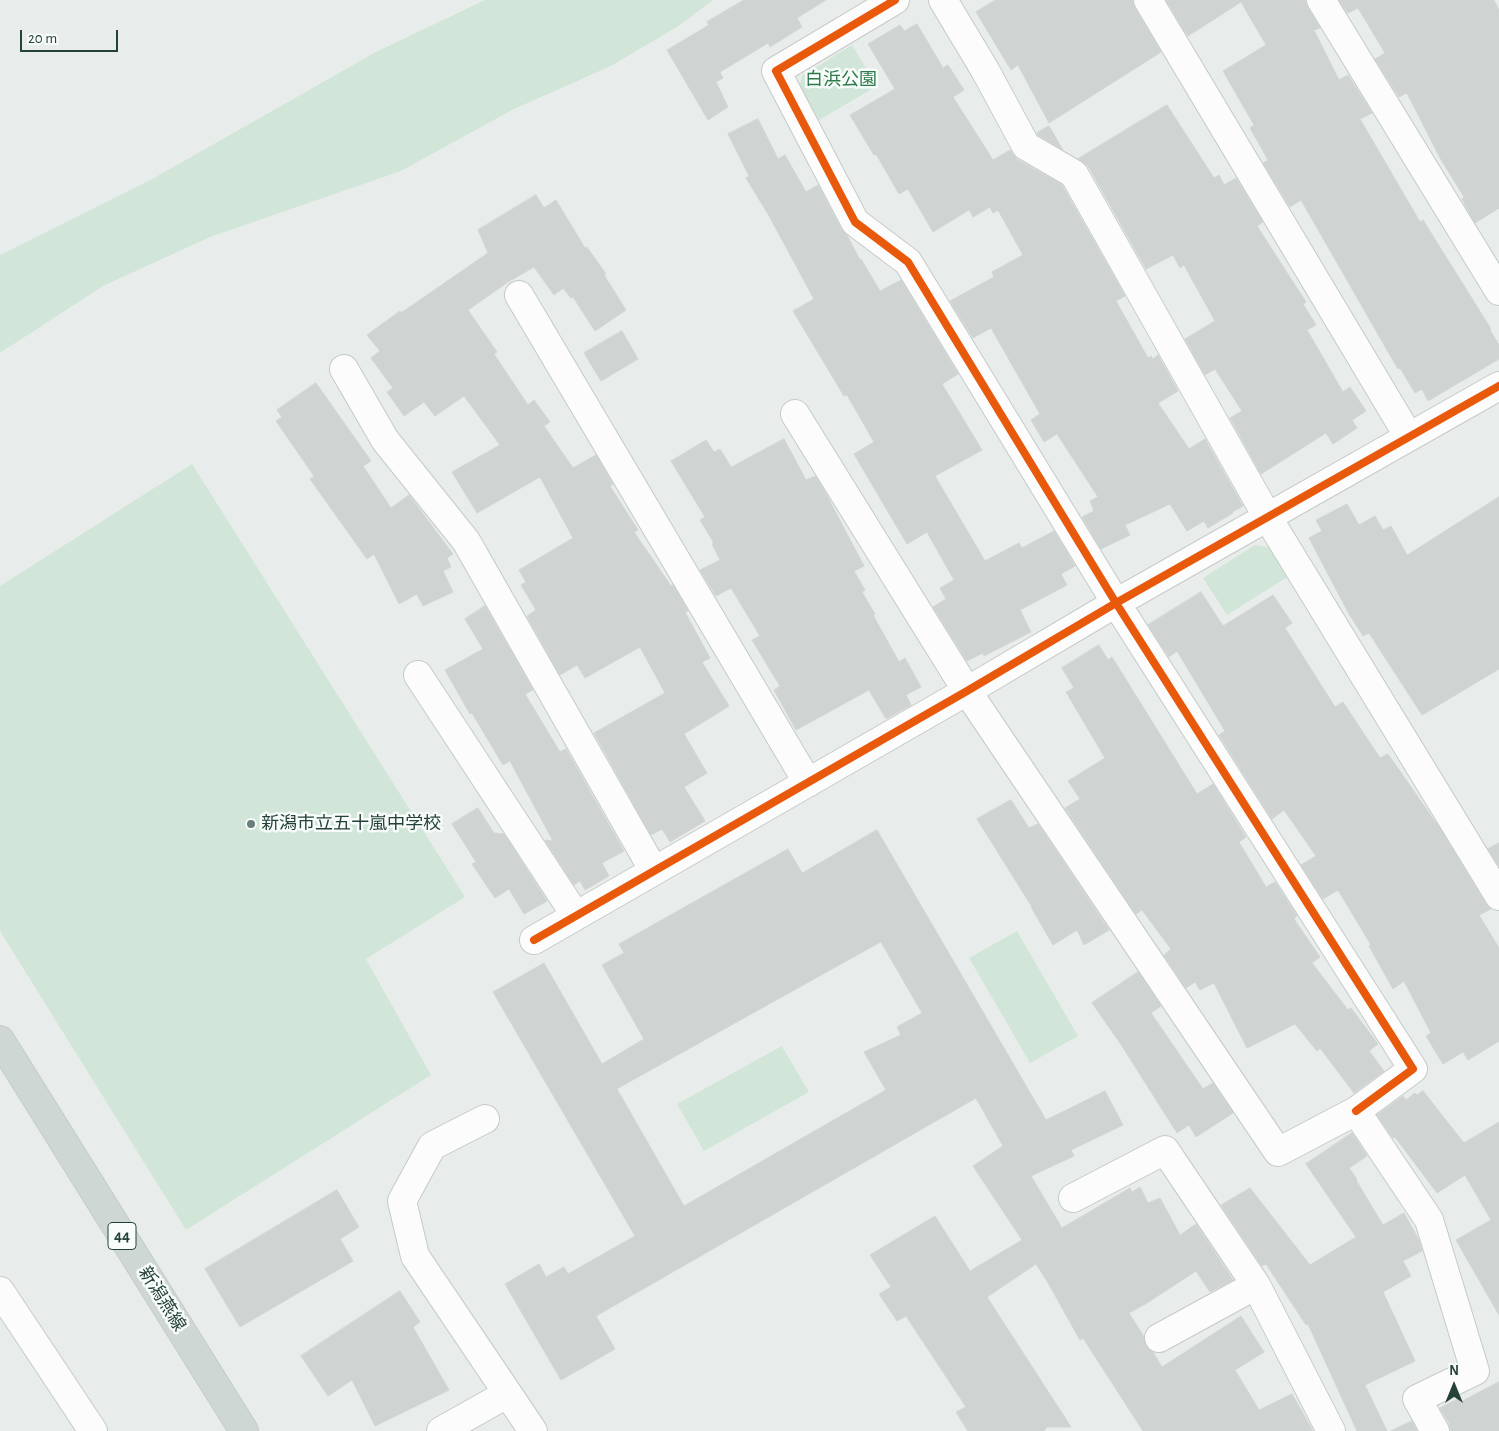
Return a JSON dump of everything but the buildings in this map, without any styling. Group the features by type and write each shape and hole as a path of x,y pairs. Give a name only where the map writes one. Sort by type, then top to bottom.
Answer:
{"main road":[{"name":"新潟燕線","path":"0,1040 244,1431"}],"street":[{"path":"795,414 966,691 1278,1152 1356,1111 1413,1069 1116,603 908,262 855,222 776,71 895,0"},
{"path":"943,0 985,70 1026,146 1074,174 1268,518 1499,896"},
{"path":"1148,0 1409,437"},
{"path":"1321,0 1499,291"},
{"path":"519,294 808,783"},
{"path":"344,370 385,440 466,541 654,871"},
{"path":"534,940 1116,603 1499,386"},
{"path":"418,675 576,916"},
{"path":"1356,1111 1429,1220 1474,1371 1417,1399 1434,1431"},
{"path":"485,1119 432,1146 402,1201 415,1256 533,1431"},
{"path":"1073,1198 1165,1150 1256,1285 1332,1431"},
{"path":"1159,1338 1256,1285"},
{"path":"0,1291 93,1431"},
{"path":"441,1431 507,1394"}],"green space":[{"path":"485,0 713,0 680,25 611,66 512,110 401,171 210,237 103,286 0,353 0,255 154,178 376,52"},
{"name":"白浜公園","path":"852,45 877,86 816,122 798,92 802,76"},
{"path":"192,464 465,897 366,959 431,1075 186,1230 0,931 0,586"},
{"path":"1255,545 1272,548 1289,576 1227,615 1203,578"},
{"path":"1017,931 1078,1036 1030,1063 969,958"},
{"path":"782,1046 809,1092 704,1151 677,1104"}],"cycle path":[{"path":"895,0 776,71 855,222 908,262 1116,603 1413,1069 1356,1111"},
{"path":"534,940 1116,603 1499,386"}],"place":[{"name":"新潟市立五十嵐中学校","path":"251,824"}]}
